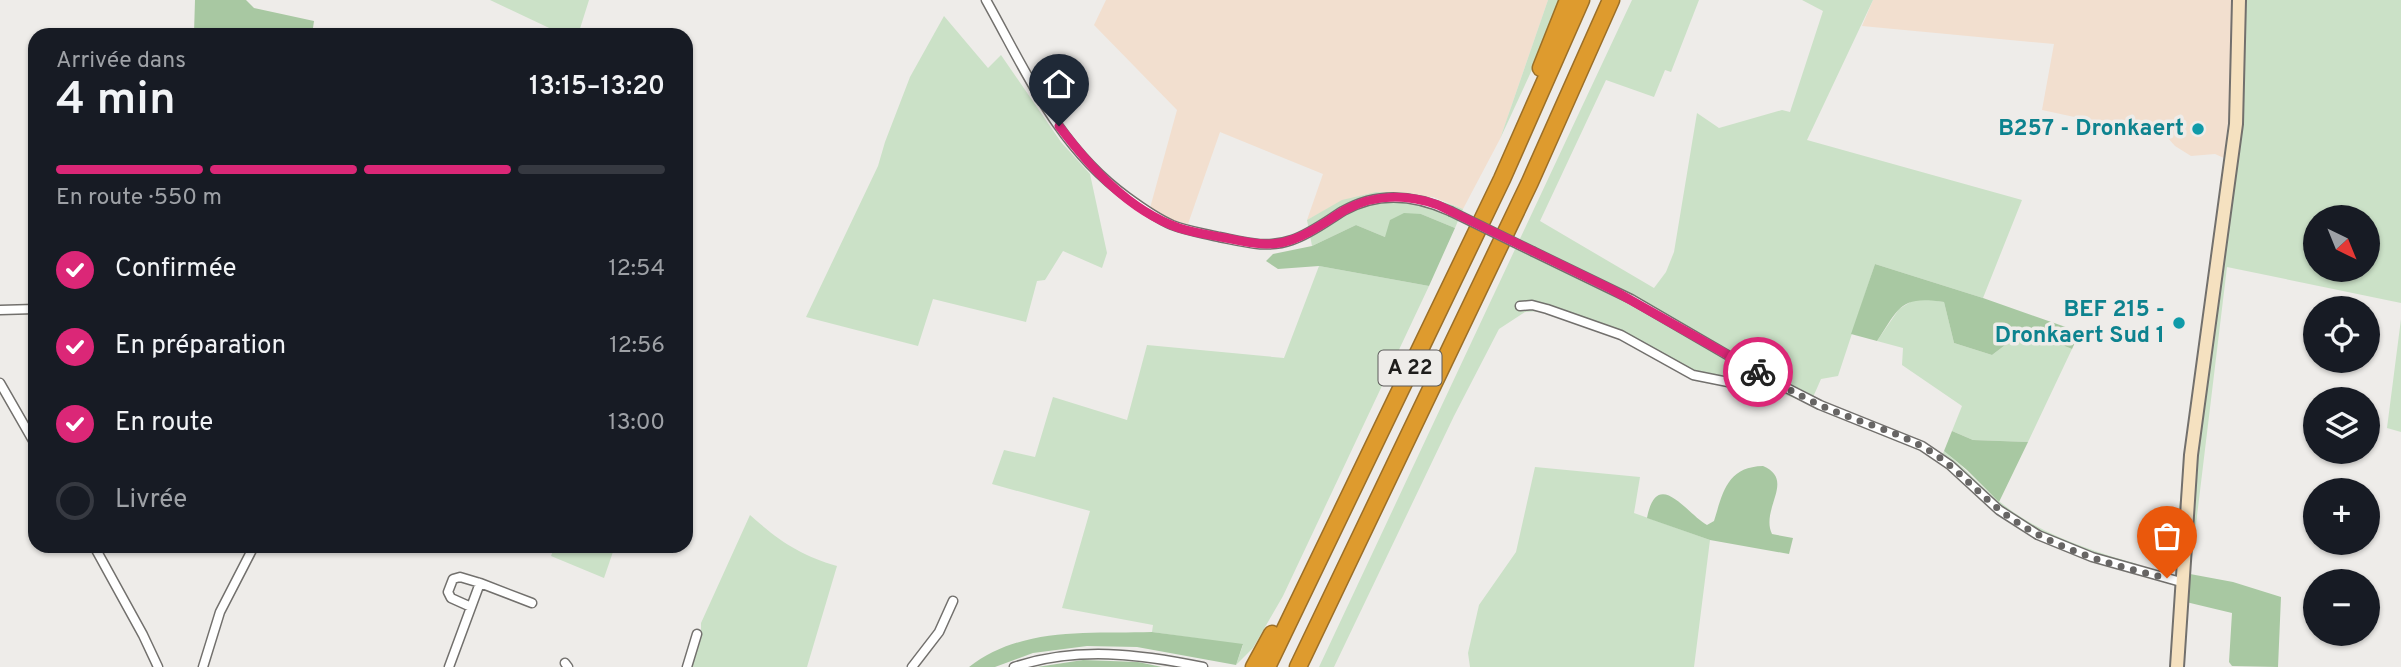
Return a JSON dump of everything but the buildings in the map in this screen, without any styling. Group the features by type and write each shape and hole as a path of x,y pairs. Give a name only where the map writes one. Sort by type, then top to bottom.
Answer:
{"highway":[{"path":"1502,179 1514,133 1567,0"},
{"name":"A 22","path":"1267,667 1502,179 1581,0"},
{"name":"A 22","path":"1304,662 1331,598 1563,110 1611,0"},
{"path":"1563,110 1586,75 1622,0"},
{"path":"1254,667 1297,586 1319,558"}],"main road":[{"path":"2236,124 2239,0"},
{"path":"2177,667 2181,582 2194,436 2236,124 2244,85 2247,0"}],"street":[{"path":"986,0 1037,96 1087,162 1112,186 1167,223 1205,234 1267,245 1301,236 1347,209 1376,199 1410,198 1430,202 1631,299 1825,407 1929,450 1957,470 2000,510 2049,540 2092,557 2181,582"},
{"path":"1520,306 1532,305 1547,309 1621,335 1693,374 1768,390 1785,387"},
{"path":"0,310 28,309"},
{"path":"0,383 28,432"},
{"path":"98,553 158,667"},
{"path":"203,667 220,612 250,553"},
{"path":"471,607 451,598 448,592 453,579 460,577 480,583 532,603"},
{"path":"449,667 480,583"},
{"path":"912,667 939,632 953,601"},
{"path":"687,667 697,634"},
{"path":"1014,667 1050,657 1091,653 1134,654 1203,667"}],"shaded area":[{"path":"1106,0 1548,0 1500,139 1463,209 1433,197 1342,201 1307,220 1323,174 1220,132 1188,224 1169,219 1150,208 1177,110 1094,25"},
{"path":"1873,0 2233,0 2233,78 2224,158 2215,154 2191,156 2167,137 2042,110 2054,44 1862,26"}],"green space":[{"path":"195,0 246,0 254,8 314,21 313,28 194,28"},
{"path":"490,0 589,0 580,28 549,28"},
{"path":"1548,0 1560,0 1548,35 1500,139"},
{"path":"1632,0 1699,0 1671,72 1665,70 1654,97 1606,80 1540,221 1654,288 1666,272 1674,252 1697,113 1719,128 1782,110 1790,112 1823,11 1802,0 1873,0 1807,140 2022,200 1983,298 1875,264 1838,376 1821,379 1810,404 1759,385 1697,372 1627,333 1585,317 1580,323 1541,311 1525,312 1499,329 1454,416 1334,667 1319,667"},
{"path":"2233,0 2401,0 2401,303 2380,299 2380,296 2367,296 2227,267 2190,574 2175,571 2178,515 2233,78"},
{"path":"944,16 988,68 1001,55 1061,142 1090,174 1107,253 1102,268 1063,251 1045,280 1037,281 1026,322 933,299 918,346 806,317 878,166 910,77"},
{"path":"1376,192 1421,196 1463,209 1455,228 1421,214 1385,237 1356,225 1312,246 1307,220 1342,200"},
{"path":"1404,213 1421,214 1455,228 1429,286 1319,266 1278,269 1266,261 1273,254 1312,246 1356,225 1385,237 1390,220"},
{"path":"1875,264 2080,332 2072,349 2025,330 1992,355 1954,343 1944,302 1918,300 1902,306 1896,312 1877,341 1851,334"},
{"path":"1319,266 1429,286 1283,596 1253,648 1236,665 1243,645 1152,632 1153,625 1062,608 1090,511 992,484 1004,450 1035,457 1053,397 1127,420 1147,345 1284,358"},
{"path":"1917,298 1944,302 1954,343 1992,355 2025,330 2072,349 2028,442 1973,440 1952,431 1962,406 1902,365 1903,348 1877,341 1899,309"},
{"path":"2401,319 2401,432 2387,428"},
{"path":"1952,431 1973,440 2028,442 1999,502 1944,451"},
{"path":"1944,451 2015,513 2065,540 2137,564 2135,572 2063,549 2013,523 1940,461"},
{"path":"1763,466 1777,479 1770,515 1772,534 1793,538 1789,554 1710,540 1647,518 1652,503 1658,496 1665,494 1707,525 1714,521 1724,491 1734,476 1751,467"},
{"path":"1535,467 1640,477 1634,513 1710,540 1694,667 1470,667 1468,653 1479,605 1516,552"},
{"path":"750,515 790,546 837,566 807,667 691,667 701,634 701,623"},
{"path":"552,553 613,553 604,578 551,556"},
{"path":"2190,574 2233,582 2281,597 2278,667 2232,666 2229,662 2232,613 2186,602"},
{"path":"1152,632 1243,644 1236,665 1137,647 1087,646 1033,653 995,667 969,667 989,654 1034,638 1080,633"},
{"path":"1083,660 1138,662 1162,667 1037,667"}],"way so far":[{"path":"1758,372 1825,407 1929,450 1957,470 2000,510 2038,535 2092,557 2167,578"}],"place":[{"name":"B257 - Dronkaert","path":"2198,129"},
{"name":"BEF 215 - Dronkaert Sud 1","path":"2179,323"}],"route":[{"path":"1059,126 1091,167 1105,180 1150,214 1181,228 1254,244 1276,244 1301,236 1347,209 1367,201 1392,197 1419,200 1438,205 1611,289 1758,372"}]}
